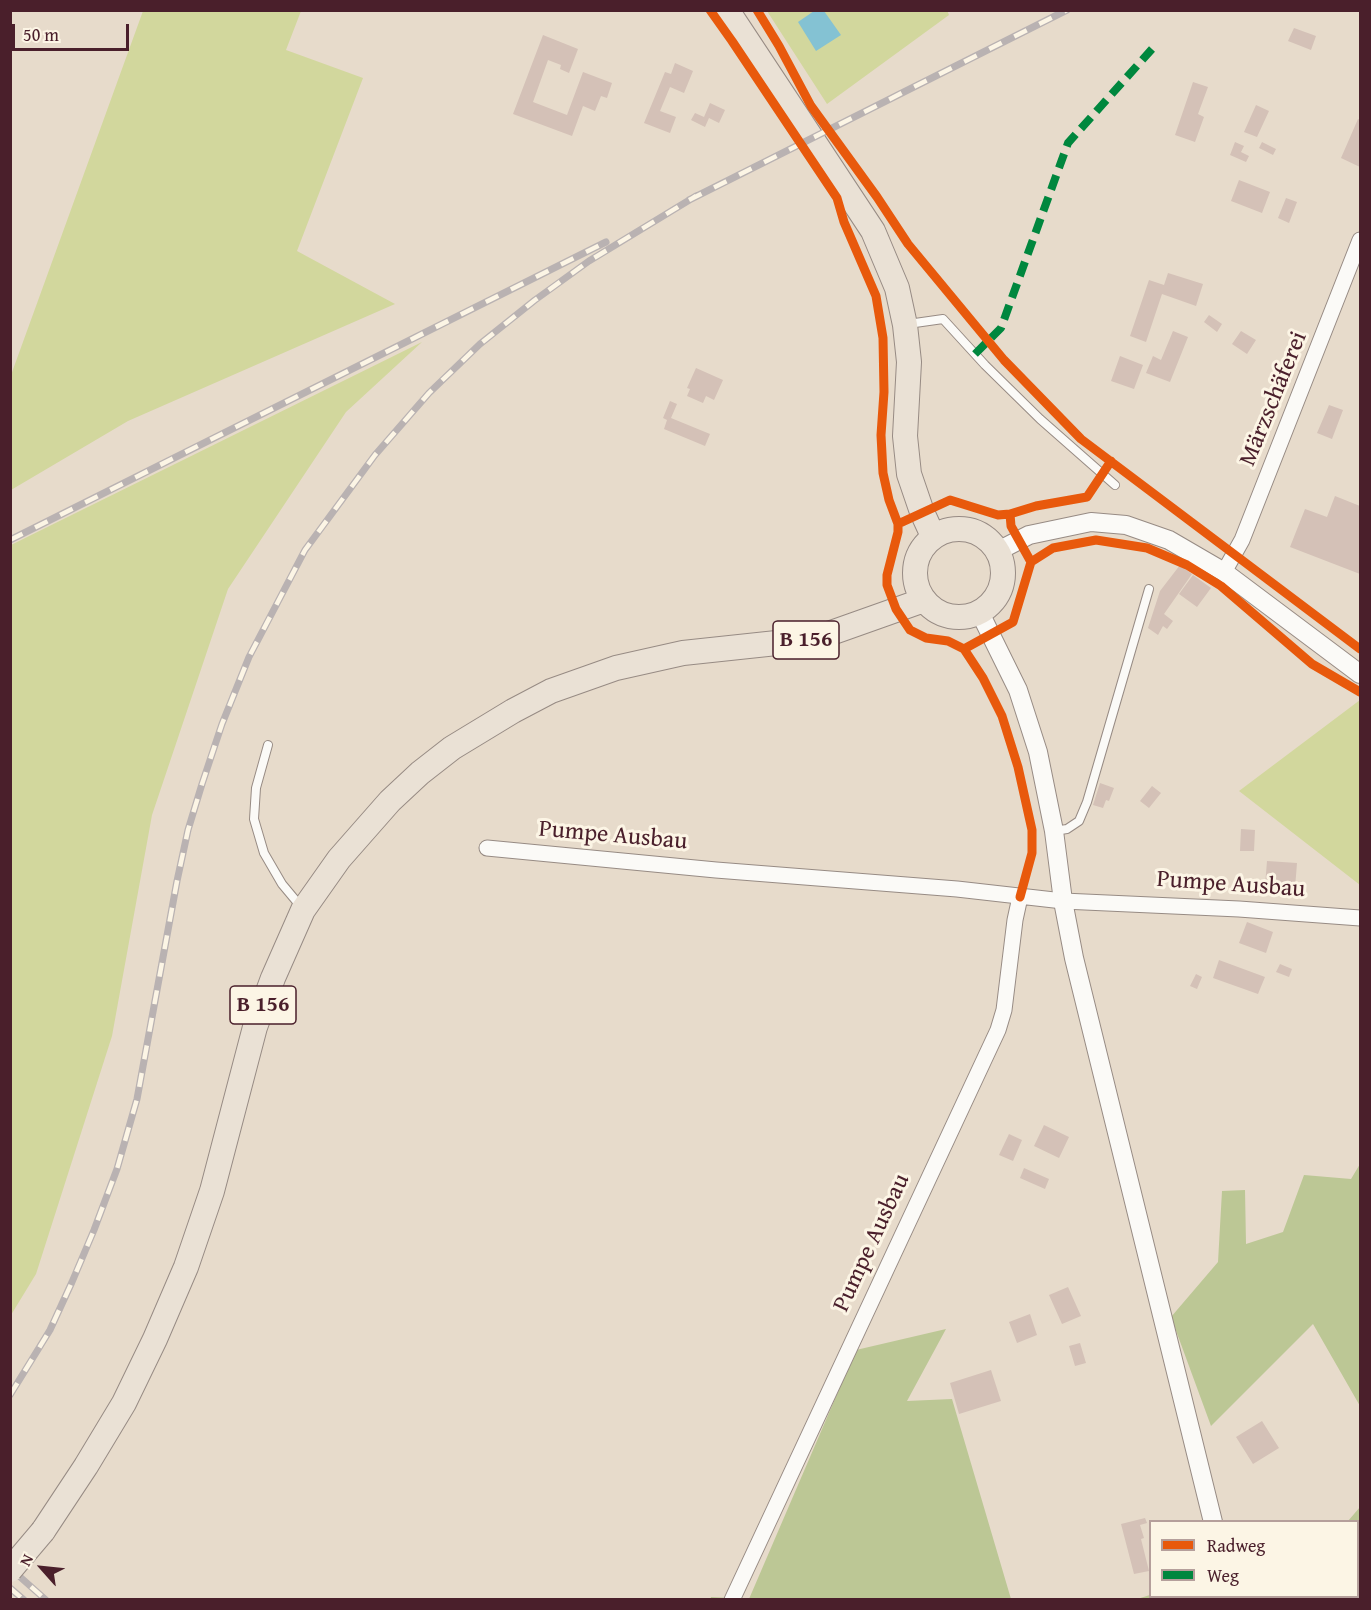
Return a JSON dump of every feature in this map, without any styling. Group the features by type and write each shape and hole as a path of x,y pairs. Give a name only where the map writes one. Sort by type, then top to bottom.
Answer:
{"main road":[{"path":"727,10 873,231 897,288 906,325 909,362 905,436 909,474 933,536"},
{"path":"952,530 970,530 987,539 998,551 1004,574 1000,591 991,604 980,613 964,618 947,616 936,611 924,600 918,589 915,575 917,560 924,546 933,536 952,530"},
{"name":"B 156","path":"10,1570 43,1531 86,1466 124,1402 156,1339 186,1267 212,1191 255,1027 273,978 303,910 339,859 390,801 452,748 551,692 616,668 682,653 814,639 924,600"}],"street":[{"name":"Märzschäferei","path":"1224,572 1242,540 1360,240"},
{"path":"998,551 1029,535 1091,522 1126,525 1169,540 1224,572 1360,674"},
{"path":"980,613 1018,690 1038,752 1054,831 1063,901 1074,958 1213,1520"},
{"name":"Pumpe Ausbau","path":"487,848 716,870 957,889 1063,901 1228,908 1360,918"},
{"name":"Pumpe Ausbau","path":"732,1599 998,1030 1004,1010 1020,897"}],"lane":[{"path":"906,325 943,319 985,365 1040,419 1115,485"},
{"path":"1054,831 1067,829 1079,820 1087,802 1149,589"},
{"path":"268,745 256,788 254,819 264,853 282,884 303,910"}],"green space":[{"path":"947,10 949,15 827,104 767,11"},
{"path":"143,11 301,11 286,50 363,78 297,251 395,304 128,421 11,490 11,375"},
{"path":"422,342 346,412 228,589 152,815 112,1036 36,1274 11,1315 11,545"},
{"path":"1360,700 1360,885 1239,791"},
{"path":"1360,1164 1360,1406 1313,1324 1211,1426 1171,1317 1218,1262 1222,1191 1245,1190 1246,1244 1283,1232 1304,1175 1351,1179"},
{"path":"946,1329 907,1401 952,1399 1011,1599 710,1600 711,1597 749,1599 856,1350"},
{"path":"1360,1507 1360,1599 1278,1599 1359,1598 1359,1520 1349,1520"},
{"path":"1149,1595 1149,1598 1215,1599 1137,1599"}],"water":[{"path":"814,11 824,11 841,35 816,51 798,22"}],"building":[{"path":"1294,28 1316,36 1311,50 1288,41"},
{"path":"543,35 578,49 569,73 560,69 561,65 548,60 533,102 567,115 583,72 612,83 607,98 601,96 595,111 583,106 572,136 513,114"},
{"path":"675,63 693,71 684,93 670,87 660,111 676,117 670,133 644,123 665,72 671,74"},
{"path":"1193,82 1208,87 1198,114 1204,117 1195,142 1175,135"},
{"path":"710,103 725,110 719,123 709,118 705,127 691,120 695,113 704,117"},
{"path":"1256,105 1269,111 1257,137 1244,132"},
{"path":"1358,119 1360,120 1360,167 1341,158"},
{"path":"1235,142 1244,146 1241,152 1249,156 1246,162 1230,155"},
{"path":"1262,142 1276,149 1273,155 1259,148"},
{"path":"1239,180 1270,192 1262,213 1231,201"},
{"path":"1286,198 1297,202 1289,223 1278,218"},
{"path":"1168,273 1203,284 1196,306 1162,294 1146,342 1130,336 1149,280 1164,285"},
{"path":"1209,315 1222,324 1217,332 1204,322"},
{"path":"1173,331 1188,337 1170,382 1146,373 1153,356 1161,360"},
{"path":"1241,331 1256,340 1247,354 1232,344"},
{"path":"1120,356 1143,365 1134,389 1111,381"},
{"path":"696,368 723,380 714,400 706,396 703,403 687,396 690,389 687,388"},
{"path":"670,401 677,404 671,418 710,434 705,446 664,429 667,420 663,418"},
{"path":"1329,405 1343,410 1332,439 1317,433"},
{"path":"1335,496 1360,506 1360,574 1290,547 1305,509 1327,517"},
{"path":"1180,565 1192,574 1164,614 1173,621 1167,629 1163,626 1158,635 1148,628 1160,591"},
{"path":"1193,575 1211,588 1197,607 1179,594"},
{"path":"1100,783 1114,788 1109,801 1106,800 1103,808 1093,805"},
{"path":"1152,786 1161,793 1149,808 1140,801"},
{"path":"1241,829 1255,830 1254,851 1240,851"},
{"path":"1267,861 1297,863 1295,888 1265,886"},
{"path":"1247,922 1273,932 1266,953 1239,943"},
{"path":"1219,960 1265,977 1258,994 1213,978"},
{"path":"1280,964 1292,969 1289,977 1276,972"},
{"path":"1196,974 1202,977 1197,989 1190,986"},
{"path":"1044,1125 1069,1137 1059,1158 1034,1146"},
{"path":"1009,1134 1022,1140 1013,1161 999,1155"},
{"path":"1024,1168 1049,1179 1045,1189 1020,1178"},
{"path":"1068,1287 1081,1316 1062,1324 1049,1295"},
{"path":"1030,1314 1037,1335 1017,1343 1009,1322"},
{"path":"1080,1343 1086,1363 1075,1366 1069,1346"},
{"path":"991,1370 1001,1401 959,1414 950,1383"},
{"path":"1262,1421 1279,1448 1253,1464 1236,1437"},
{"path":"1145,1518 1147,1523 1140,1525 1144,1538 1141,1539 1149,1571 1134,1574 1121,1524"}],"railway":[{"path":"689,200 1067,10"},
{"path":"10,1395 50,1330 94,1230 117,1169 137,1099 188,830 222,724 249,657 305,550 375,455 429,393 480,344 589,261 696,196"},
{"path":"10,540 606,242"},
{"path":"10,1568 46,1600"},
{"path":"10,1588 24,1600"}],"marked path":[{"path":"975,354 1001,328 1068,143 1152,49"}],"cycle path":[{"path":"710,10 837,198 844,222 876,296 883,338 884,392 881,435 883,473 889,500 898,524 887,585 896,609 910,630 926,638 948,641 964,649 983,678 1002,716 1018,767 1032,830 1032,853 1020,897"},
{"path":"757,10 811,106 908,244 1004,360 1081,439 1360,649"},
{"path":"1010,514 1036,506 1087,497 1111,461"},
{"path":"898,524 950,500 998,515 1010,514 1011,526 1031,562"},
{"path":"964,649 1013,622 1031,562 1053,548 1096,540 1147,548 1187,565 1221,586 1312,664 1360,692"}]}
